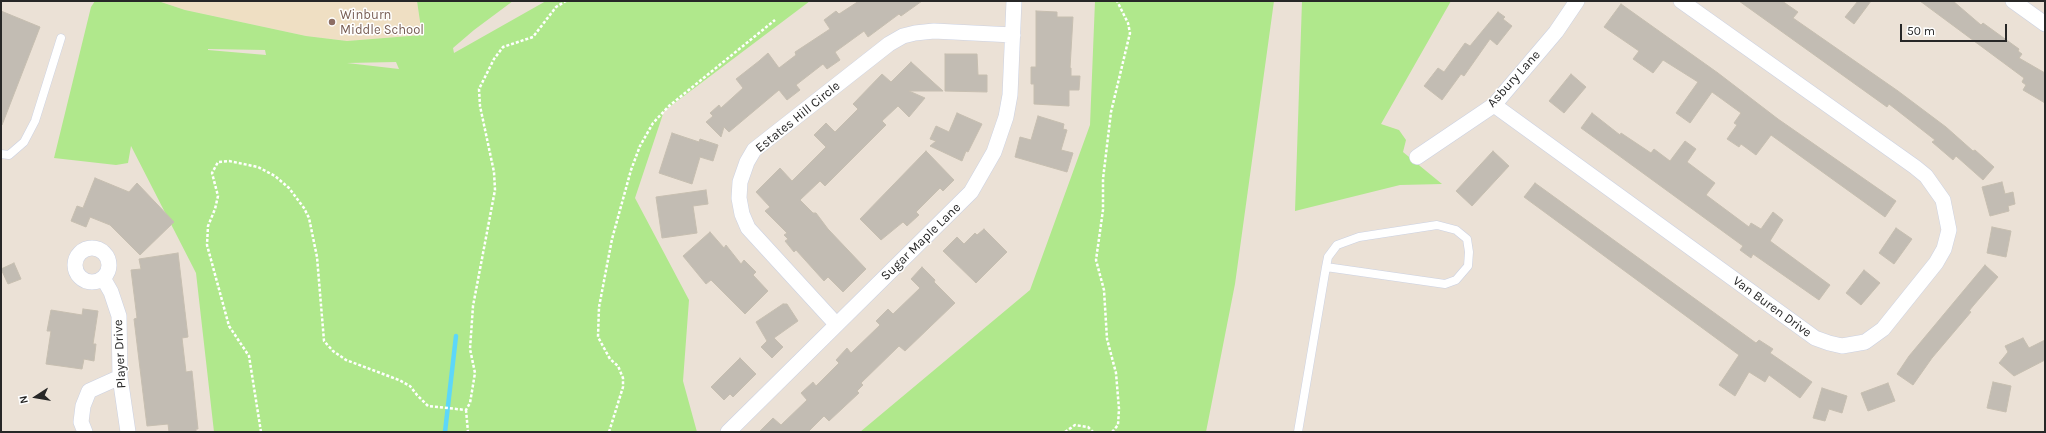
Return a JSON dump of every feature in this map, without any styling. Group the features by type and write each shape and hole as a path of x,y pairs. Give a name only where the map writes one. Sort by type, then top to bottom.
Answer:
{"street":[{"name":"Sugar Maple Lane","path":"728,432 971,192 994,152 1006,117 1010,96 1014,1"},
{"name":"Asbury Lane","path":"1417,157 1494,105 1556,32 1577,1"},
{"name":"Van Buren Drive","path":"1494,105 1815,338 1829,344 1842,346 1865,342 1883,329 1936,263 1944,249 1949,230 1943,200 1931,182 1915,167 1680,1"},
{"path":"2013,1 2045,24"},
{"name":"Estates Hill Circle","path":"836,324 748,228 742,214 739,198 740,182 747,162 754,150 889,44 903,36 934,31 1013,35"},
{"name":"Player Drive","path":"103,278 111,292 119,316 120,377 128,432"},
{"path":"85,432 81,422 83,406 89,392 120,377"}],"lane":[{"path":"1,154 9,155 24,142 35,121 61,38"},
{"path":"1298,432 1326,267 1328,257 1337,245 1358,237 1437,225 1456,230 1467,239 1469,252 1468,266 1456,280 1445,284 1326,267"}],"path":[{"path":"468,432 466,410 470,403 475,373 470,349 472,306 494,190 494,172 480,106 479,90 494,59 503,48 532,37 556,7 566,1"},
{"path":"1112,432 1118,425 1119,409 1116,373 1107,339 1104,290 1096,260 1103,210 1103,179 1111,112 1130,33 1128,24 1117,1"},
{"path":"609,432 623,387 623,378 618,366 610,359 598,337 599,307 612,239 631,170 640,146 652,123 669,106 775,20"},
{"path":"262,432 249,356 229,326 207,245 208,226 215,209 218,196 212,173 218,162 228,161 258,167 275,176 289,188 304,208 309,218 317,257 324,341 333,351 346,360 399,380 410,386 428,406 466,410"},
{"path":"1065,432 1075,425 1088,427 1093,432"}],"shaded area":[{"name":"Winburn Middle School","path":"158,1 417,1 422,35 347,41 306,36 185,10"}],"green space":[{"path":"95,1 158,1 185,10 306,36 347,41 422,35 417,1 513,1 474,30 453,48 454,53 546,1 810,1 664,111 635,198 689,300 683,381 697,432 214,432 196,273 131,146 128,163 116,165 54,158 91,7","holes":["208,50 265,50 266,55","396,62 399,69 347,63"]},
{"path":"1095,1 1274,1 1235,284 1206,432 860,432 1030,290 1090,125"},
{"path":"1302,1 1451,1 1381,124 1399,130 1406,140 1403,152 1442,184 1400,185 1295,211"}],"building":[{"path":"859,1 922,1 901,16 899,14 868,37 864,31 835,52 840,60 827,69 823,64 796,85 800,90 787,100 779,90 729,132 724,127 721,137 706,122 713,116 710,113 719,105 721,108 743,88 736,79 768,53 779,68 796,55 795,52 830,29 824,20 836,11 839,14"},
{"path":"1739,1 1782,1 1798,12 1793,18 1898,91 1946,127 1994,167 1983,180 1956,156 1953,160 1932,142 1935,140 1889,104 1887,107"},
{"path":"1858,1 1871,1 1854,24 1845,17"},
{"path":"1920,1 1953,1 1981,25 1983,23 2019,49 2018,51 2022,54 2019,58 2045,73 2045,103 2023,90 2026,85 2022,82 2024,78"},
{"path":"1621,4 1718,73 1778,119 1896,201 1885,217 1771,135 1756,155 1741,144 1739,147 1727,139 1737,125 1734,123 1741,113 1712,92 1690,123 1676,113 1698,82 1663,60 1653,73 1633,59 1639,51 1604,27"},
{"path":"1,11 40,27 2,125 1,125"},
{"path":"1036,11 1057,12 1057,17 1073,17 1070,68 1071,76 1080,76 1079,90 1069,90 1069,106 1034,104 1034,84 1031,84 1031,67 1036,67"},
{"path":"1498,12 1505,17 1503,19 1512,26 1497,45 1490,39 1464,76 1461,74 1442,100 1424,86 1438,68 1444,72 1465,43 1470,46"},
{"path":"945,54 977,54 978,75 987,75 987,92 945,91"},
{"path":"911,62 943,91 909,91 925,98 909,117 898,106 882,121 886,125 825,186 820,181 800,200 813,213 816,213 828,229 866,269 843,292 828,277 824,281 796,250 794,252 785,241 788,239 784,235 787,233 765,211 770,207 756,192 780,168 792,181 826,147 814,135 826,123 835,132 858,109 853,104 882,74 891,82"},
{"path":"1571,74 1586,87 1564,113 1549,101"},
{"path":"957,113 982,124 968,152 966,151 962,161 930,146 936,141 930,139 936,126 949,132"},
{"path":"1592,113 1620,135 1621,133 1651,153 1654,149 1670,161 1685,141 1696,149 1687,162 1715,183 1706,195 1749,227 1751,223 1761,229 1773,212 1783,220 1770,241 1830,285 1819,300 1753,254 1751,258 1740,250 1743,246 1581,128"},
{"path":"1038,116 1064,124 1063,129 1067,130 1061,150 1073,153 1067,172 1015,157 1020,137 1031,140"},
{"path":"672,133 699,142 700,139 718,145 713,161 700,157 692,184 659,173"},
{"path":"926,151 954,180 943,191 940,188 916,212 919,215 907,226 903,222 881,240 860,219"},
{"path":"1493,151 1509,166 1472,206 1456,191"},
{"path":"95,178 129,192 137,183 174,222 140,255 110,225 90,217 86,227 71,221 77,206 83,208"},
{"path":"2002,182 2005,194 2013,192 2015,204 2008,206 2009,211 1990,216 1982,187"},
{"path":"1535,183 1756,343 1759,340 1773,349 1770,353 1812,382 1800,398 1769,375 1765,382 1749,372 1735,396 1719,385 1739,355 1524,197"},
{"path":"706,190 708,204 693,206 697,233 662,238 656,197"},
{"path":"1992,227 2011,231 2006,257 1987,253"},
{"path":"1896,228 1912,239 1894,264 1879,253"},
{"path":"984,229 1007,252 976,283 943,251 957,237 964,244 975,233 977,235"},
{"path":"710,232 724,248 726,245 741,264 744,260 756,272 753,275 768,291 745,314 711,280 706,284 683,256"},
{"path":"178,253 188,337 182,338 186,372 192,371 198,429 196,429 196,432 169,432 168,424 147,426 134,319 137,318 131,270 141,269 139,259"},
{"path":"14,263 21,279 8,284 1,269"},
{"path":"1985,265 1998,277 1932,358 1913,385 1897,374 1909,356"},
{"path":"922,267 935,280 934,282 955,303 905,351 899,346 861,383 863,385 857,391 859,393 829,421 824,416 808,432 759,432 773,418 781,425 807,400 801,393 813,382 816,386 839,363 836,360 847,348 851,353 880,325 876,321 888,309 893,314 920,288 911,279"},
{"path":"1864,270 1880,283 1861,305 1846,293"},
{"path":"783,304 787,304 798,321 774,338 783,347 772,358 761,347 767,341 756,322"},
{"path":"83,309 98,311 93,344 96,344 94,361 84,359 82,369 46,364 51,331 47,331 51,310 82,315"},
{"path":"2023,338 2029,348 2045,340 2045,360 2014,376 1999,363 2008,352 2005,346"},
{"path":"740,358 756,374 733,397 730,394 724,400 711,387"},
{"path":"1993,382 2011,386 2006,412 1987,408"},
{"path":"1888,383 1895,401 1868,411 1861,393"},
{"path":"1822,388 1847,396 1842,413 1829,409 1825,421 1813,418"}],"waterway":[{"path":"445,432 456,336"}],"place":[{"name":"Winburn Middle School","path":"332,22"}]}
